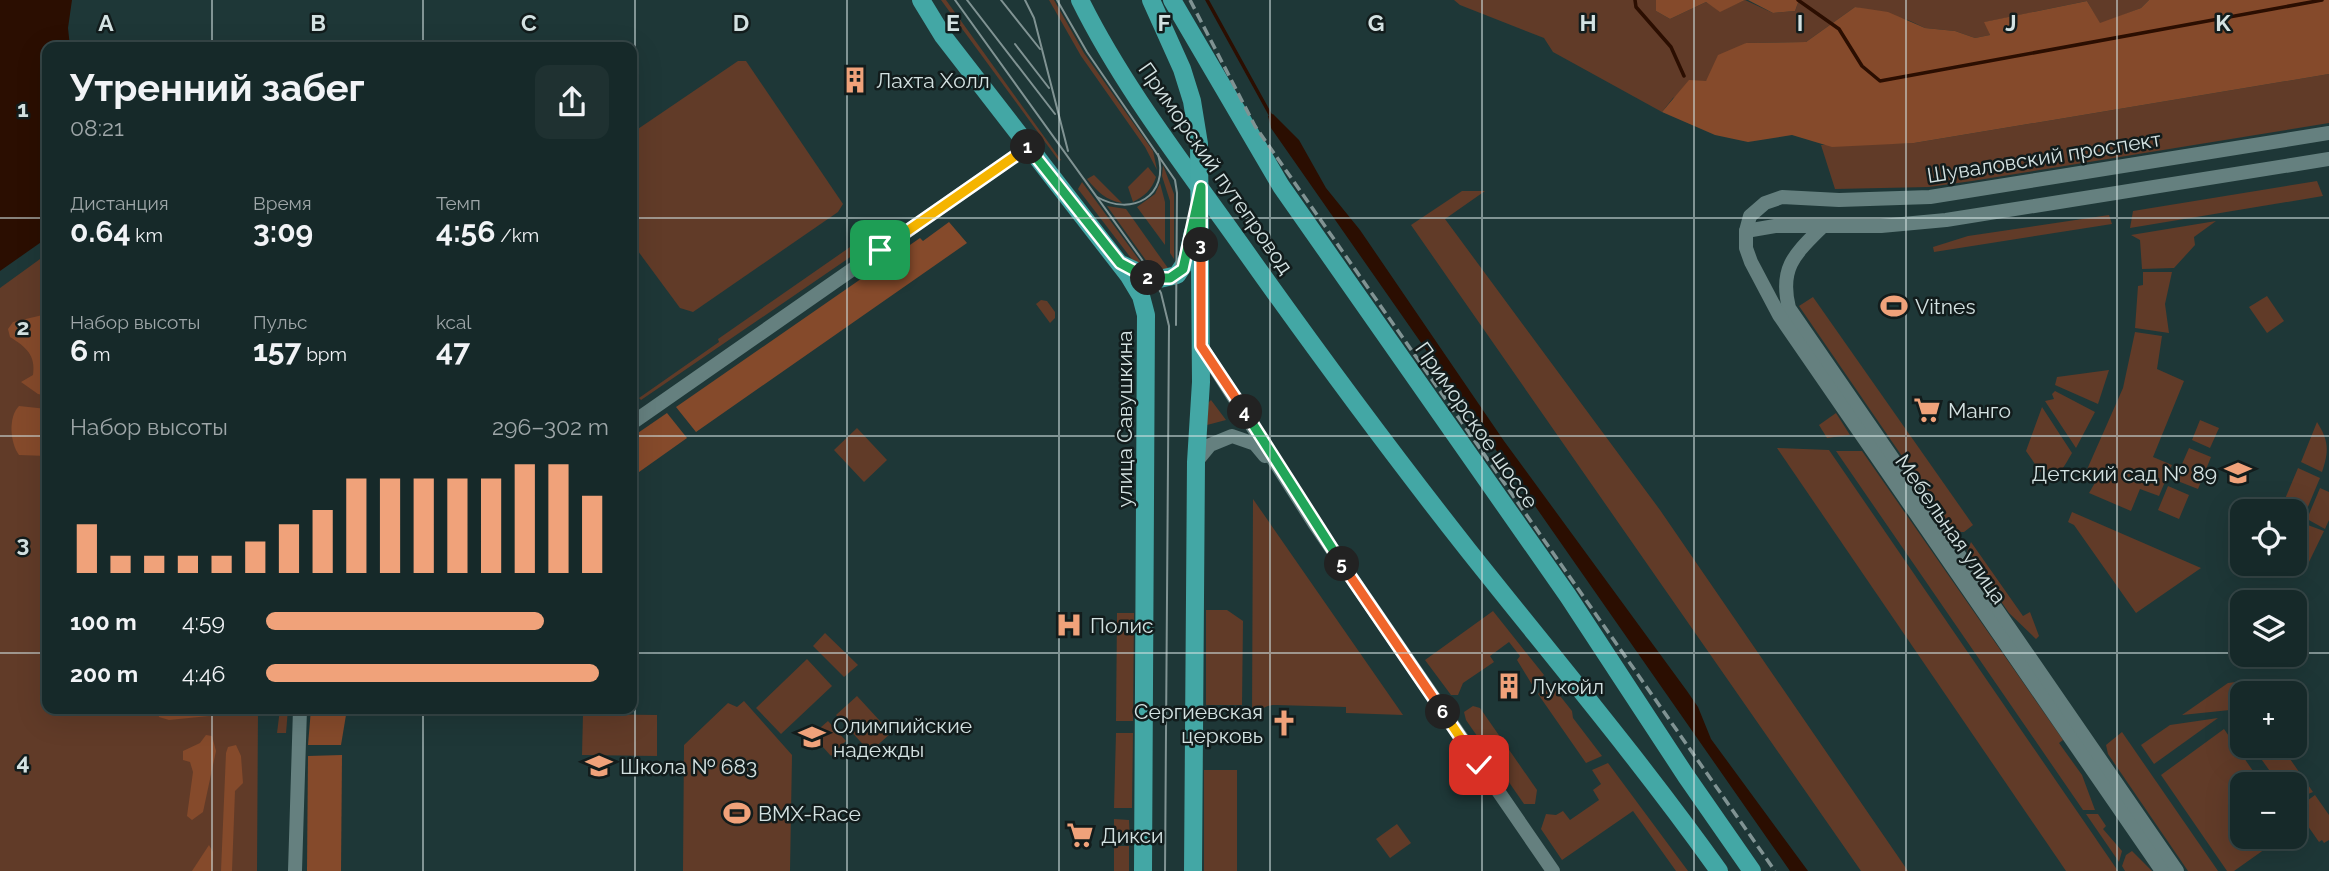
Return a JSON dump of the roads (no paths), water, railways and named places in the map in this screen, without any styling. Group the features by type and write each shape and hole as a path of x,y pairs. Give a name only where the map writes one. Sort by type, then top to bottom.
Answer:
{"main road":[{"name":"улица Савушкина","path":"921,0 943,36 1120,263 1141,296 1148,333 1143,871"},
{"name":"Приморский путепровод","path":"1080,0 1094,29 1158,128 1303,332 1467,548 1628,746 1719,871"},
{"path":"1151,0 1182,69 1192,101 1199,144 1201,346 1196,462 1193,871"},
{"name":"Приморское шоссе","path":"1172,0 1281,186 1561,585 1686,776 1752,871"},
{"path":"1120,263 1155,280 1170,278 1183,269 1201,187"}],"street":[{"name":"Шуваловский проспект","path":"1746,231 1750,216 1765,203 1782,197 1873,200 1982,191 2329,133"},
{"path":"637,420 1028,147"},
{"path":"1746,231 1775,226 1821,228 1946,220 2329,159"},
{"name":"Мебельная улица","path":"1821,228 1793,258 1785,278 1789,308 2177,871"},
{"name":"Мебельная улица","path":"1746,231 1746,248 1751,262 1779,315 2162,871"},
{"path":"1201,346 1281,473 1553,871"},
{"path":"1196,462 1210,445 1232,436 1255,444 1281,473"},
{"path":"295,871 300,714"}],"waterway":[{"path":"1207,0 1271,116"},
{"path":"1635,0 1636,7 1671,47 1684,76"},
{"path":"1798,0 1839,29 1862,66 1880,81 2322,0"}],"tram line":[{"path":"955,0 1145,264 1161,293 1169,326 1165,871"},
{"path":"967,0 1055,114"},
{"path":"1001,0 1040,49"},
{"path":"1025,0 1034,18 1068,151"},
{"path":"1057,0 1087,52 1175,180 1176,325"},
{"path":"1015,44 1049,88"},
{"path":"1097,197 1123,205 1145,199 1158,181 1158,154"}],"railway":[{"path":"1190,0 1255,126 1775,871"}],"place":[{"name":"Лахта Холл","path":"855,80"},
{"name":"Vitnes","path":"1894,306"},
{"name":"Манго","path":"1927,410"},
{"name":"Детский сад № 89","path":"2238,473"},
{"name":"Полис","path":"1069,625"},
{"name":"Лукойл","path":"1509,686"},
{"name":"Сергиевская церковь","path":"1284,723"},
{"name":"Олимпийские надежды","path":"812,737"},
{"name":"Школа № 683","path":"599,766"},
{"name":"BMX-Race","path":"737,813"},
{"name":"Дикси","path":"1080,835"}]}
